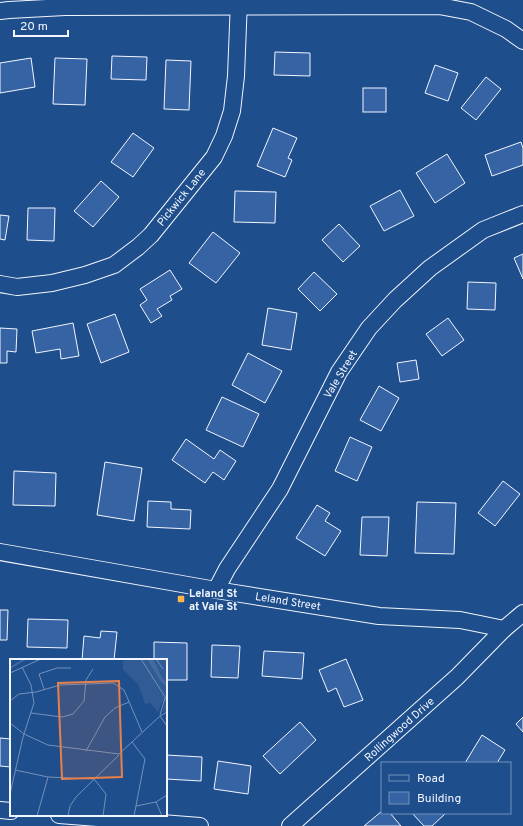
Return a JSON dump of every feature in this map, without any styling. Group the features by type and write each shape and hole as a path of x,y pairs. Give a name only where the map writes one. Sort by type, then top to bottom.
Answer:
{"street":[{"path":"0,11 65,7 239,3 439,6 470,12 506,29 523,41"},
{"name":"Pickwick Lane","path":"0,284 17,287 52,283 85,275 114,265 151,235 214,157 224,136 232,111 239,3"},
{"name":"Vale Street","path":"216,590 227,569 280,489 339,372 369,328 395,300 430,268 483,230 523,214"},
{"name":"Leland Street","path":"0,552 216,590 379,616 460,620 504,630"},
{"path":"504,630 523,613"},
{"name":"Rollingwood Drive","path":"290,826 457,677 504,630"},
{"path":"0,810 10,811"},
{"path":"72,816 200,826"}],"building":[{"path":"275,52 310,53 310,76 274,75"},
{"path":"112,56 147,57 146,80 111,79"},
{"path":"31,58 35,87 0,93 0,63"},
{"path":"55,58 87,59 85,105 53,104"},
{"path":"166,60 191,61 189,110 164,109"},
{"path":"435,65 458,73 448,101 425,93"},
{"path":"486,77 501,89 476,120 461,108"},
{"path":"363,88 386,88 386,112 363,112"},
{"path":"273,128 297,138 288,158 292,160 285,177 257,166"},
{"path":"133,133 154,148 133,177 111,162"},
{"path":"521,142 523,148 523,165 492,176 485,155"},
{"path":"447,154 465,183 435,203 416,173"},
{"path":"101,181 119,197 93,227 74,211"},
{"path":"400,190 414,216 384,231 370,206"},
{"path":"235,191 276,192 275,223 234,222"},
{"path":"28,208 55,208 54,241 27,240"},
{"path":"0,215 9,216 5,240 0,239"},
{"path":"339,224 360,246 343,262 322,240"},
{"path":"213,232 240,253 216,283 189,263"},
{"path":"523,254 523,279 514,258"},
{"path":"170,270 182,289 170,296 172,300 157,309 162,316 151,323 140,305 147,300 140,289"},
{"path":"314,272 337,294 320,311 298,289"},
{"path":"468,282 496,283 495,310 467,309"},
{"path":"268,308 297,313 291,350 262,345"},
{"path":"115,314 129,352 101,363 87,324"},
{"path":"448,318 464,340 442,356 426,334"},
{"path":"73,323 79,356 61,359 60,349 36,353 32,331"},
{"path":"0,328 17,329 16,352 7,351 7,363 0,363"},
{"path":"248,353 282,371 265,403 232,385"},
{"path":"416,360 419,379 400,382 397,363"},
{"path":"379,386 399,398 381,431 360,420"},
{"path":"222,397 259,414 243,447 206,430"},
{"path":"350,437 372,447 357,481 335,471"},
{"path":"186,439 214,459 220,450 236,461 224,480 213,472 205,483 172,460"},
{"path":"105,462 142,468 134,521 97,515"},
{"path":"14,471 56,473 55,506 13,505"},
{"path":"503,481 520,494 495,526 478,513"},
{"path":"148,501 171,502 171,509 191,510 190,529 147,527"},
{"path":"417,502 456,503 454,554 415,553"},
{"path":"317,505 330,513 325,521 341,531 325,556 296,538"},
{"path":"362,517 389,517 387,556 360,555"},
{"path":"0,610 8,610 7,640 0,640"},
{"path":"28,619 68,620 67,648 27,647"},
{"path":"101,631 117,632 114,659 82,659 84,636 100,638"},
{"path":"154,642 187,643 187,680 167,680 167,659 154,659"},
{"path":"212,645 240,646 238,678 211,677"},
{"path":"264,651 304,653 302,679 262,676"},
{"path":"346,659 363,700 344,707 336,688 328,692 319,670"},
{"path":"523,717 523,732 516,724"},
{"path":"300,722 316,740 280,774 263,756"},
{"path":"482,735 505,750 498,762 466,762"},
{"path":"0,738 10,739 10,767 0,766"},
{"path":"167,755 202,757 201,781 167,779"},
{"path":"218,761 251,766 248,794 214,789"},
{"path":"381,812 381,814 391,814 401,826 364,826"},
{"path":"413,814 445,814 432,826 424,826"}],"place":[{"name":"Leland St at Vale St","path":"181,599"}]}
